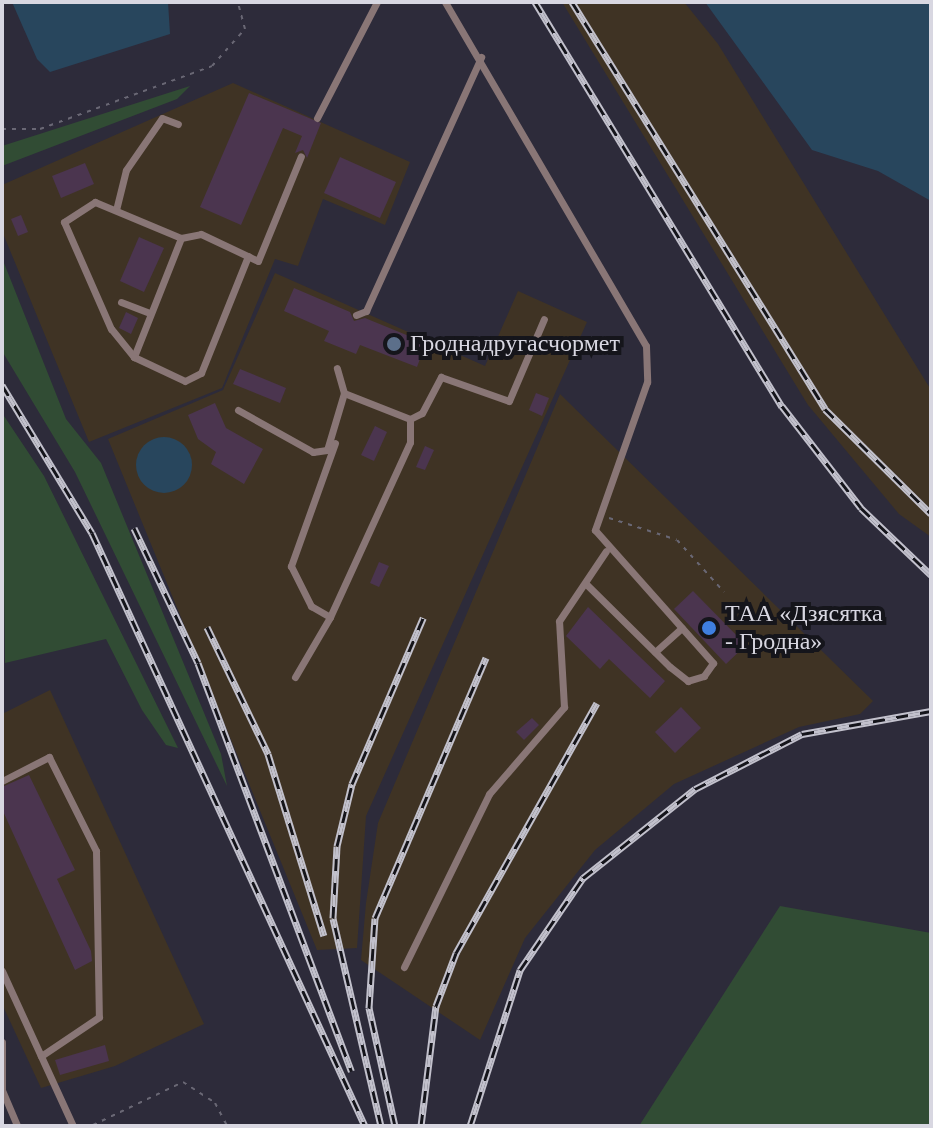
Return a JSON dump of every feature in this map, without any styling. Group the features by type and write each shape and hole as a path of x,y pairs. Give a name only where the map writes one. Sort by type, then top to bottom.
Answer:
{"lane":[{"path":"317,118 377,2"},
{"path":"445,2 481,57 646,346 647,382 595,530 606,551 713,663 704,676 688,681 586,584"},
{"path":"356,315 366,311 481,57"},
{"path":"116,210 126,170 162,118 178,124"},
{"path":"248,256 193,381 134,357 111,329 66,238 64,222 75,210 95,202 181,238 201,234 248,256 258,261 301,156"},
{"path":"134,357 181,238"},
{"path":"121,302 149,313"},
{"path":"344,393 410,419 422,413 441,377 509,401 544,319"},
{"path":"330,617 311,606 291,566 335,443 344,393 337,368"},
{"path":"238,410 313,452 335,443"},
{"path":"295,677 330,617 410,442 410,419"},
{"path":"404,967 489,794 564,707 559,621 606,551"},
{"path":"655,652 682,628"},
{"path":"2,781 49,757 96,851 99,1017 41,1056"},
{"path":"2,971 73,1126"},
{"path":"2,1042 2,1090 17,1126"}],"path":[{"path":"2,129 40,129 212,66 245,29 238,2"},
{"path":"600,515 677,540 724,592"},
{"path":"93,1125 183,1082 215,1103 227,1126"}],"shaded area":[{"path":"562,2 684,2 718,44 931,390 931,537 899,514 808,405"},
{"path":"233,83 410,162 385,225 323,199 298,266 275,259 222,388 89,442 2,231 2,185"},
{"path":"275,273 485,366 518,291 587,322 366,816 357,948 317,950 108,439 223,390"},
{"path":"560,394 873,701 860,714 799,727 674,784 595,850 525,938 480,1040 361,960 366,903 378,823"},
{"path":"50,690 204,1024 115,1066 41,1088 2,1004 2,714"}],"green space":[{"path":"190,86 177,99 2,166 2,146"},
{"path":"2,258 66,419 101,463 221,754 227,786 75,472 2,351"},
{"path":"2,413 44,476 178,748 166,745 142,710 106,639 5,663"},
{"path":"780,906 931,933 931,1126 639,1126"}],"water":[{"path":"12,2 168,2 170,34 50,72 37,59"},
{"path":"705,2 931,2 931,201 878,171 812,150"},
{"path":"164,437 184,445 192,465 184,485 164,493 144,485 136,465 144,445"}],"building":[{"path":"249,93 321,123 307,158 303,150 295,153 302,136 283,128 241,225 200,207"},
{"path":"340,157 396,182 380,218 324,193"},
{"path":"85,163 94,184 61,198 52,176"},
{"path":"21,215 28,232 18,236 11,219"},
{"path":"139,237 164,248 144,292 120,281"},
{"path":"294,288 350,312 354,321 365,318 426,343 417,367 360,345 356,354 324,341 329,331 284,311"},
{"path":"126,312 138,318 131,334 119,328"},
{"path":"240,369 286,388 280,403 233,384"},
{"path":"536,393 549,398 542,416 529,410"},
{"path":"215,403 226,428 263,449 244,484 211,464 216,452 198,439 188,415"},
{"path":"375,426 387,432 374,461 361,455"},
{"path":"425,446 434,450 425,470 416,467"},
{"path":"379,562 389,566 379,587 370,583"},
{"name":"ТАА «Дзясятка - Гродна»","path":"693,591 746,645 726,664 674,609"},
{"path":"588,607 665,681 650,698 609,659 600,669 566,636"},
{"path":"681,707 701,728 675,753 655,732"},
{"path":"532,718 539,725 524,740 516,732"},
{"path":"29,775 75,870 57,879 91,951 92,961 75,970 2,809 2,787"},
{"path":"105,1045 109,1061 60,1075 55,1060"}],"railway":[{"path":"535,2 782,406 861,508 931,575"},
{"path":"572,2 825,409 931,514"},
{"path":"2,385 92,533 365,1126"},
{"path":"134,528 198,663 351,1071"},
{"path":"381,1126 333,918 337,846 352,784 423,618"},
{"path":"207,627 268,754 324,936"},
{"path":"395,1126 369,1008 375,918 486,658"},
{"path":"421,1126 436,1006 456,953 597,703"},
{"path":"470,1126 520,970 583,878 695,789 802,734 931,711"}],"place":[{"name":"Гроднадругасчормет","path":"394,344"},
{"name":"ТАА «Дзясятка - Гродна»","path":"709,628"}]}
